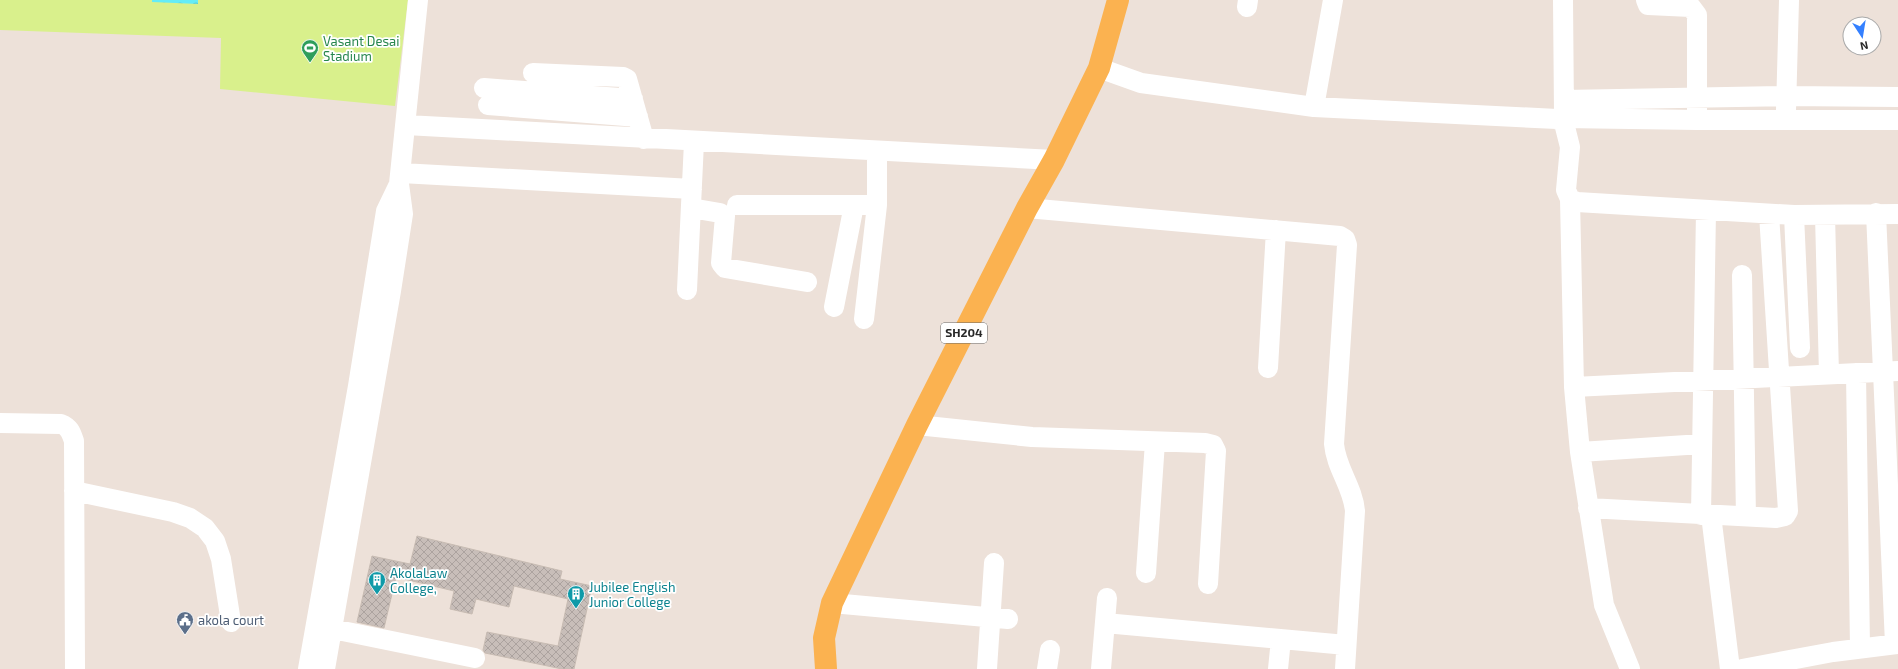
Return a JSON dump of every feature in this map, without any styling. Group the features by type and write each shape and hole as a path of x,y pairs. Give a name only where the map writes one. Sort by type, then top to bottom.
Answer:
{"main road":[{"name":"SH204","path":"826,669 824,638 832,603 917,424 1027,208 1054,160 1099,68 1118,0"}],"street":[{"path":"308,669 323,627 373,347 403,214 400,179 418,0"},
{"path":"1314,107 1333,0"},
{"path":"1563,0 1564,114 1570,147 1566,190 1570,199 1574,387 1580,452 1604,605 1630,669"},
{"path":"1646,0 1648,5 1692,7 1696,10 1697,120"},
{"path":"1785,120 1787,96 1788,0"},
{"path":"1099,68 1141,83 1314,107 1551,118 1564,114 1698,98 1787,96 1898,97"},
{"path":"533,73 623,77 627,79 644,139"},
{"path":"486,96 635,108"},
{"path":"1564,114 1697,120 1898,120"},
{"path":"406,125 694,142 1054,160"},
{"path":"687,290 694,142"},
{"path":"864,319 877,205 877,151"},
{"path":"400,179 691,198 725,216 721,263 725,268 807,282"},
{"path":"1570,199 1577,202 1770,214 1898,214"},
{"path":"737,205 877,205"},
{"path":"834,307 854,205"},
{"path":"1027,208 1340,236 1345,239 1347,245 1334,444 1337,459 1351,491 1354,511 1345,669"},
{"path":"1706,211 1702,444 1706,515 1730,669"},
{"path":"1743,669 1834,660 1860,648 1897,644 1891,372 1876,213"},
{"path":"1588,508 1781,518 1788,511 1770,214"},
{"path":"1794,215 1800,348"},
{"path":"1825,215 1828,375"},
{"path":"1268,368 1276,230"},
{"path":"1742,276 1746,517"},
{"path":"1574,387 1891,372"},
{"path":"1856,373 1860,648"},
{"path":"0,423 61,424 67,427 74,441 75,669"},
{"path":"917,424 1032,437 1205,443 1213,445 1215,448 1208,584"},
{"path":"1146,573 1155,442"},
{"path":"1580,452 1702,444"},
{"path":"74,491 173,512 190,518 205,528 215,541 221,559 231,622"},
{"path":"987,669 999,618 994,563"},
{"path":"1101,669 1108,598"},
{"path":"832,603 999,618"},
{"path":"1105,623 1346,645"},
{"path":"323,627 475,658"},
{"path":"323,627 325,669"},
{"path":"1278,669 1281,639"}],"green space":[{"name":"Vasant Desai Stadium","path":"0,0 408,0 395,106 220,89 221,38 0,30"}],"water":[{"path":"152,0 198,0 198,4 152,2"}],"building":[{"path":"417,536 562,571 560,579 592,586 574,669 562,669 485,653 483,650 487,632 558,646 568,599 514,586 509,607 476,599 472,614 450,609 454,591 396,577 384,628 357,622 372,556 410,564"}],"place":[{"name":"Vasant Desai Stadium","path":"310,63"},
{"name":"AkolaLaw College,","path":"377,595"},
{"name":"Jubilee English Junior College","path":"576,609"},
{"name":"akola court","path":"185,635"}]}
